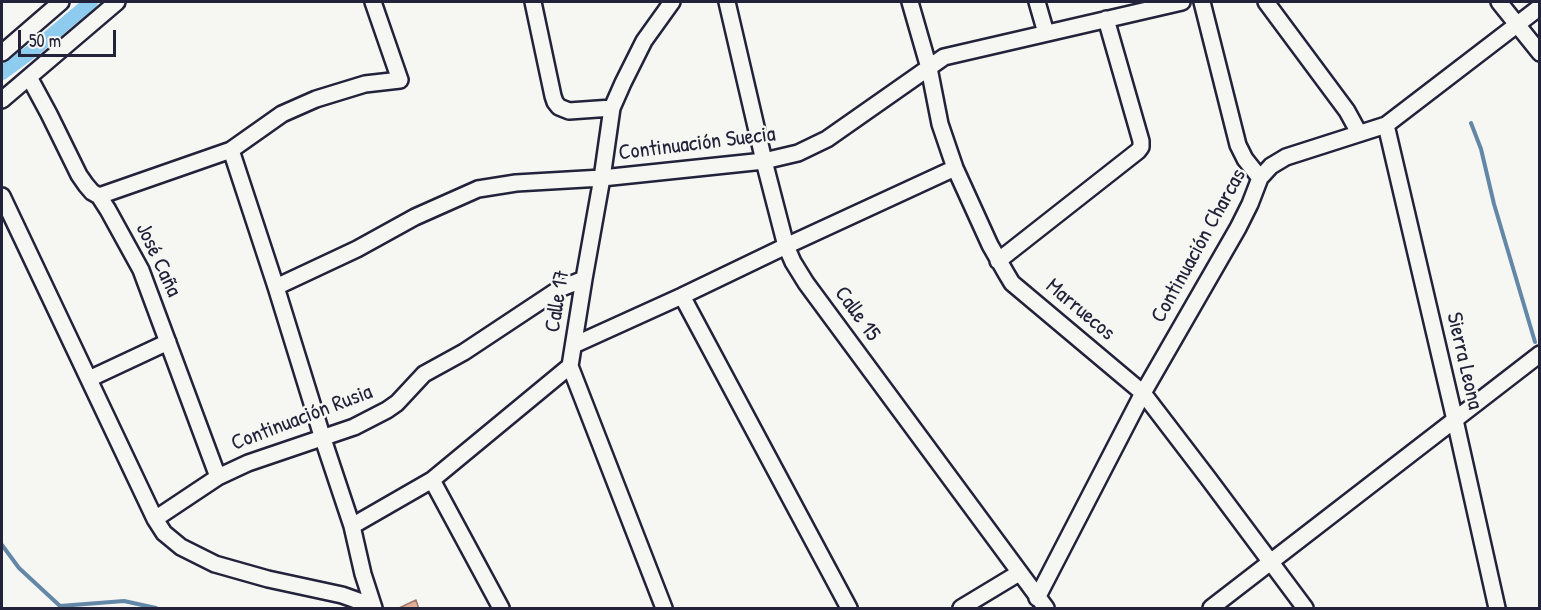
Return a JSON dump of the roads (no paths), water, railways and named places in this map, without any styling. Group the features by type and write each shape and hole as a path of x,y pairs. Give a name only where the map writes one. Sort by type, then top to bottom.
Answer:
{"street":[{"path":"2,53 62,2"},
{"path":"2,100 117,2"},
{"path":"99,196 231,150 282,114 316,99 347,89 400,80 373,2"},
{"path":"533,2 555,102 559,107 569,111 612,108"},
{"name":"Calle 17","path":"664,609 570,366 612,108 644,41 672,2"},
{"name":"Calle 15","path":"727,2 764,161 786,246 793,262 806,283 1041,603"},
{"name":"Marruecos","path":"910,2 929,68 940,124 955,168 998,261 1012,283 1143,393 1305,609"},
{"path":"1037,2 1046,33"},
{"name":"Continuación Suecia","path":"276,286 357,249 415,217 478,189 528,182 602,178 764,161 798,153 827,139 944,57 1182,2"},
{"path":"1202,2 1238,145 1245,159 1260,178"},
{"path":"1266,2 1347,111 1359,133"},
{"path":"1499,2 1539,53"},
{"name":"Continuación Charcas","path":"1041,603 1143,393 1238,228 1260,178 1271,166 1286,157 1386,125 1539,7"},
{"path":"998,261 1141,147 1106,20"},
{"name":"José Caña","path":"29,77 80,175 92,192 99,196 141,270 218,477"},
{"name":"Sierra Leona","path":"1386,125 1497,609"},
{"path":"231,150 352,526 373,608"},
{"path":"574,345 955,168"},
{"path":"2,196 155,519 164,533 181,548 214,564 268,579 342,595 373,608"},
{"name":"Continuación Rusia","path":"155,519 218,477 248,463 354,427 387,410 397,403 424,374 464,352 559,290 584,279"},
{"path":"682,296 849,609"},
{"path":"89,379 168,342"},
{"path":"1211,609 1539,354"},
{"path":"352,526 432,480 570,366"},
{"path":"432,480 501,609"},
{"path":"960,609 1019,573"}],"waterway":[{"path":"2,73 91,2"},
{"path":"1471,123 1481,149 1494,204 1535,342"},
{"path":"2,545 19,568 60,606 124,601 156,608"}]}
